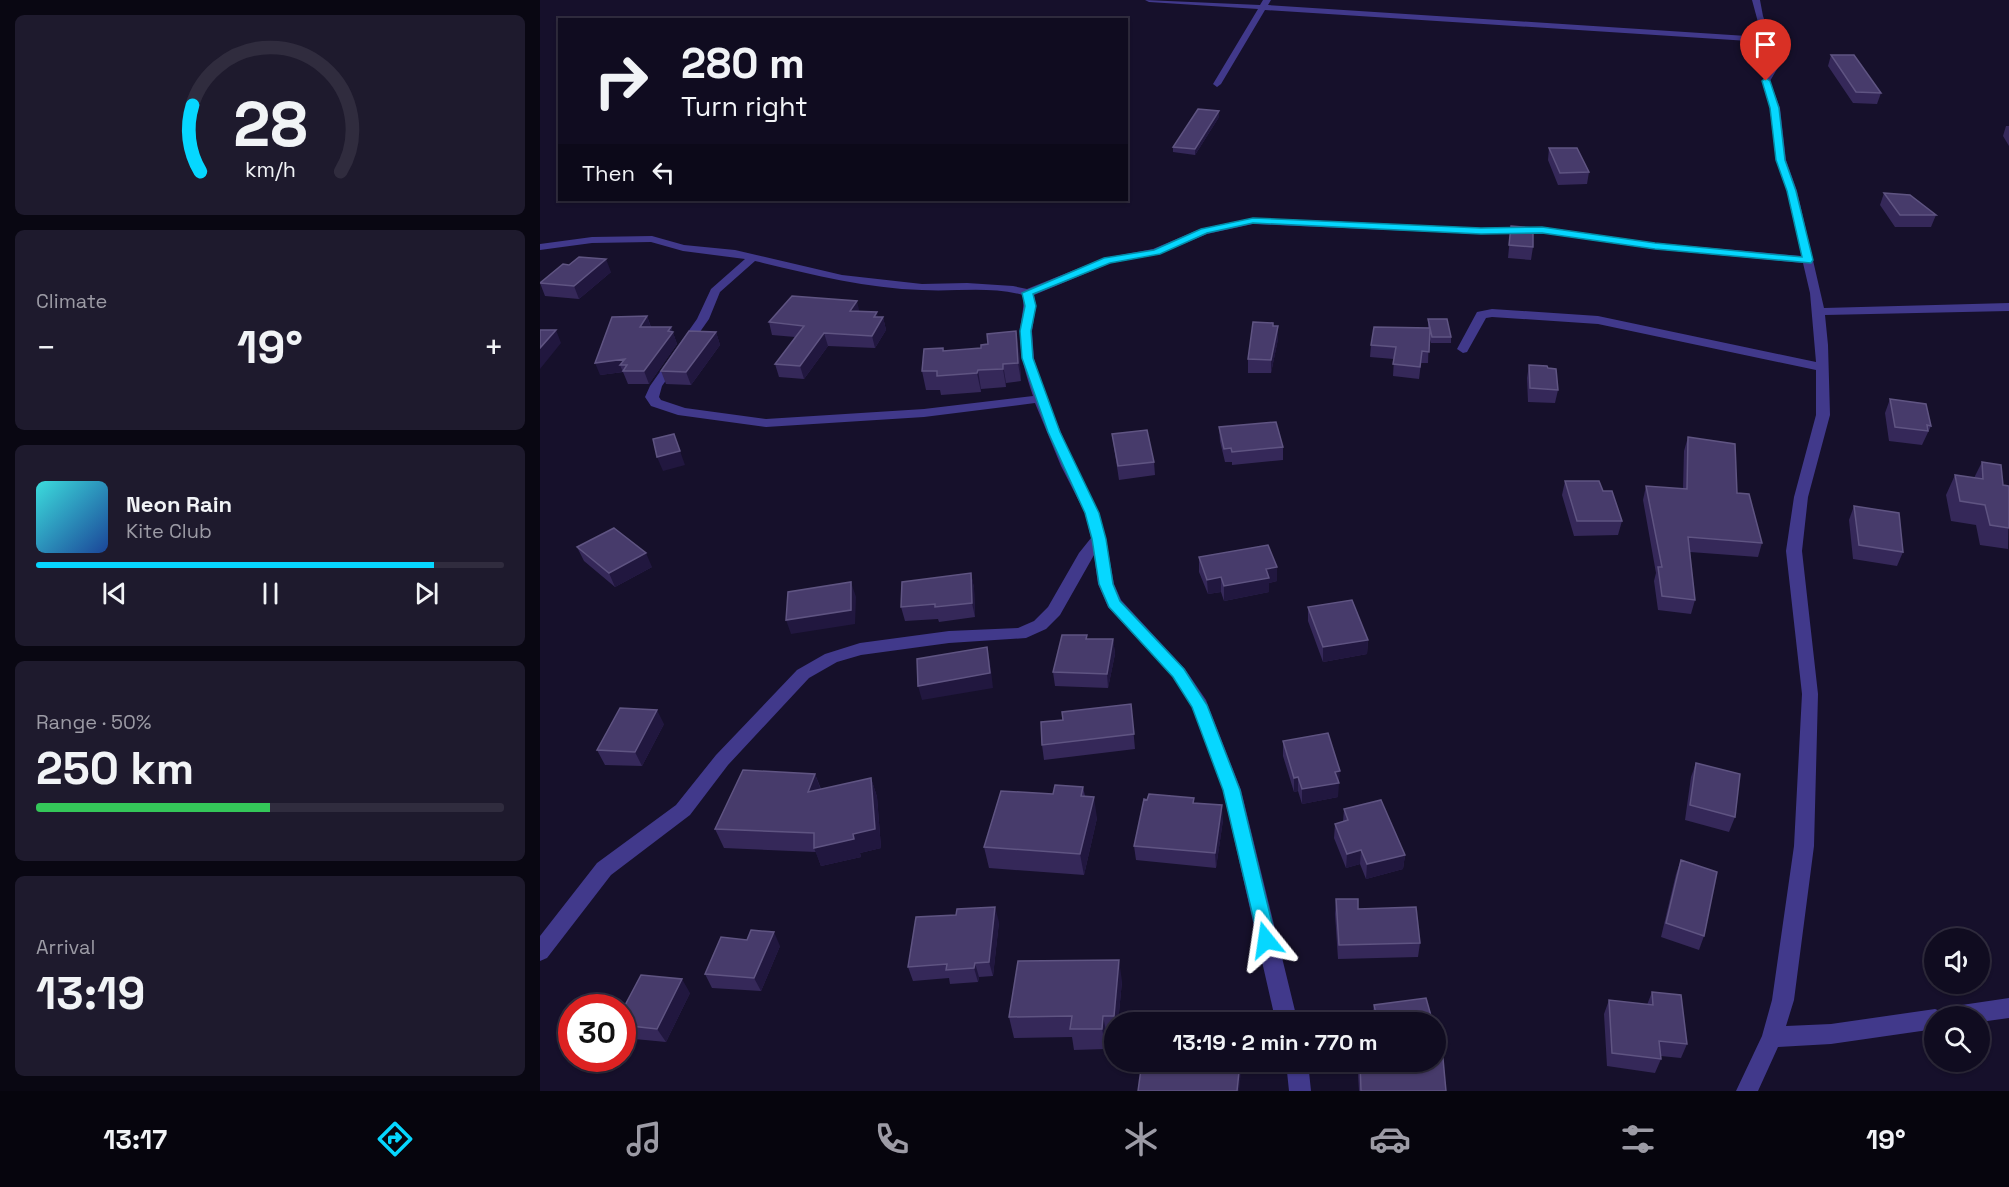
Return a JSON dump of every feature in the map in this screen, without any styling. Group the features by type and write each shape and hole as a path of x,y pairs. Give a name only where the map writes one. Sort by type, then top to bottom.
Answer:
{"street":[{"path":"1149,0 1265,4 1769,40"},
{"path":"1747,1091 1772,1037 1783,1000 1804,846 1810,694 1794,551 1801,497 1823,415 1816,293 1792,191 1780,160 1777,118 1766,81 1776,64 1769,40 1757,16 1756,0"},
{"path":"1217,84 1265,4"},
{"path":"540,247 592,240 652,239 682,248 753,257 842,278 922,287 967,286 1013,289 1028,293 1108,260 1156,252 1204,231 1253,220 1481,231 1542,230 1655,246 1808,260"},
{"path":"753,257 714,291 703,319 656,386 652,397 656,403 683,412 766,423 924,412 1040,399"},
{"path":"1028,293 1030,306 1026,331 1028,358 1040,399 1068,466 1092,513 1099,539 1106,584 1114,603 1179,673 1200,705 1232,790 1284,1012"},
{"path":"1818,312 2009,307"},
{"path":"1463,349 1481,315 1492,313 1598,320 1821,367"},
{"path":"540,952 604,869 683,810 722,760 803,674 831,658 860,649 949,637 1020,634 1040,625 1054,611 1084,557 1099,539"},
{"path":"1990,1011 2009,1008"},
{"path":"1772,1037 1831,1034 1924,1021"},
{"path":"1298,1072 1300,1091"}],"building":[{"path":"1831,55 1854,55 1881,93 1856,92"},
{"path":"1198,109 1219,111 1195,149 1173,147"},
{"path":"1549,148 1577,148 1589,172 1560,173"},
{"path":"1884,193 1910,195 1936,215 1900,215"},
{"path":"1511,226 1533,228 1533,247 1509,245"},
{"path":"579,257 606,259 574,286 540,283 563,264 569,265"},
{"path":"792,296 857,301 850,311 877,312 874,317 883,317 872,336 824,333 800,366 775,364 804,326 769,322"},
{"path":"647,316 640,327 671,327 668,331 673,332 644,371 623,371 627,365 620,365 625,359 595,363 612,317"},
{"path":"1428,319 1447,319 1451,337 1432,337"},
{"path":"1253,322 1273,323 1273,326 1278,326 1271,360 1248,359"},
{"path":"1374,327 1430,328 1429,352 1422,351 1420,367 1393,364 1396,347 1371,345"},
{"path":"540,330 556,330 540,348"},
{"path":"689,331 716,332 686,372 661,371"},
{"path":"1016,331 1018,363 1003,364 1003,369 978,370 977,373 937,376 937,371 922,371 924,349 943,348 943,351 981,348 981,345 988,344 987,334"},
{"path":"1529,365 1556,369 1558,390 1530,388"},
{"path":"1890,399 1926,404 1931,426 1927,425 1928,431 1895,427"},
{"path":"1276,422 1283,447 1232,452 1231,448 1224,449 1219,427"},
{"path":"1147,430 1154,462 1118,466 1112,434"},
{"path":"674,434 680,451 657,457 653,439"},
{"path":"1688,437 1735,444 1737,493 1749,494 1762,543 1688,537 1695,600 1662,596 1658,567 1662,567 1646,486 1687,489"},
{"path":"1982,462 2001,465 2003,485 2009,486 2009,528 1990,525 1985,505 1960,501 1955,475 1983,479"},
{"path":"1565,481 1599,481 1603,491 1612,491 1622,521 1577,521"},
{"path":"1854,506 1899,513 1903,552 1859,545"},
{"path":"614,528 646,553 609,573 577,547"},
{"path":"1268,545 1277,567 1266,569 1269,578 1224,586 1221,577 1207,580 1199,557"},
{"path":"971,573 972,603 935,607 935,604 901,607 902,582"},
{"path":"851,582 851,610 786,620 788,592"},
{"path":"1352,600 1368,640 1323,647 1308,607"},
{"path":"1062,635 1087,635 1086,639 1113,639 1107,674 1053,672"},
{"path":"987,647 990,673 918,686 917,659"},
{"path":"1131,704 1134,734 1042,745 1041,722 1063,720 1062,712"},
{"path":"620,708 657,710 635,752 597,750"},
{"path":"1328,733 1340,771 1335,772 1339,783 1302,789 1298,777 1294,778 1283,741"},
{"path":"1696,763 1740,774 1735,817 1690,805"},
{"path":"743,770 815,774 808,792 871,778 875,829 853,834 854,839 814,848 814,833 715,829"},
{"path":"1055,785 1083,787 1081,796 1094,797 1080,854 984,847 1001,791 1053,794"},
{"path":"1149,794 1194,798 1193,803 1222,805 1215,853 1134,846 1144,799 1147,800"},
{"path":"1381,800 1405,855 1367,864 1361,850 1347,854 1335,824 1348,820 1344,809"},
{"path":"1681,860 1717,872 1704,936 1666,923"},
{"path":"1336,899 1358,899 1358,909 1416,907 1420,943 1339,945"},
{"path":"995,907 989,962 975,963 974,968 946,970 947,964 908,967 916,917 956,915 957,909"},
{"path":"751,930 774,932 754,978 705,974 721,937 747,940"},
{"path":"1119,960 1114,1012 1104,1012 1102,1029 1070,1029 1072,1016 1009,1017 1018,961"},
{"path":"641,975 682,979 657,1029 636,1027 636,994 631,994"},
{"path":"1652,992 1681,995 1687,1044 1659,1041 1661,1059 1612,1053 1609,1000 1653,1005"},
{"path":"1426,998 1430,1012 1376,1012 1374,1005"},
{"path":"1141,1072 1239,1072 1237,1091 1138,1091"},
{"path":"1360,1072 1444,1072 1446,1091 1361,1091"}],"route":[{"path":"1266,940 1232,790 1200,705 1179,673 1139,627 1114,603 1106,584 1099,539 1092,513 1068,466 1040,399 1028,358 1026,331 1030,306 1028,293 1108,260 1156,252 1204,231 1253,220 1481,231 1542,230 1655,246 1808,260 1792,191 1780,160 1775,108 1766,81"}]}
